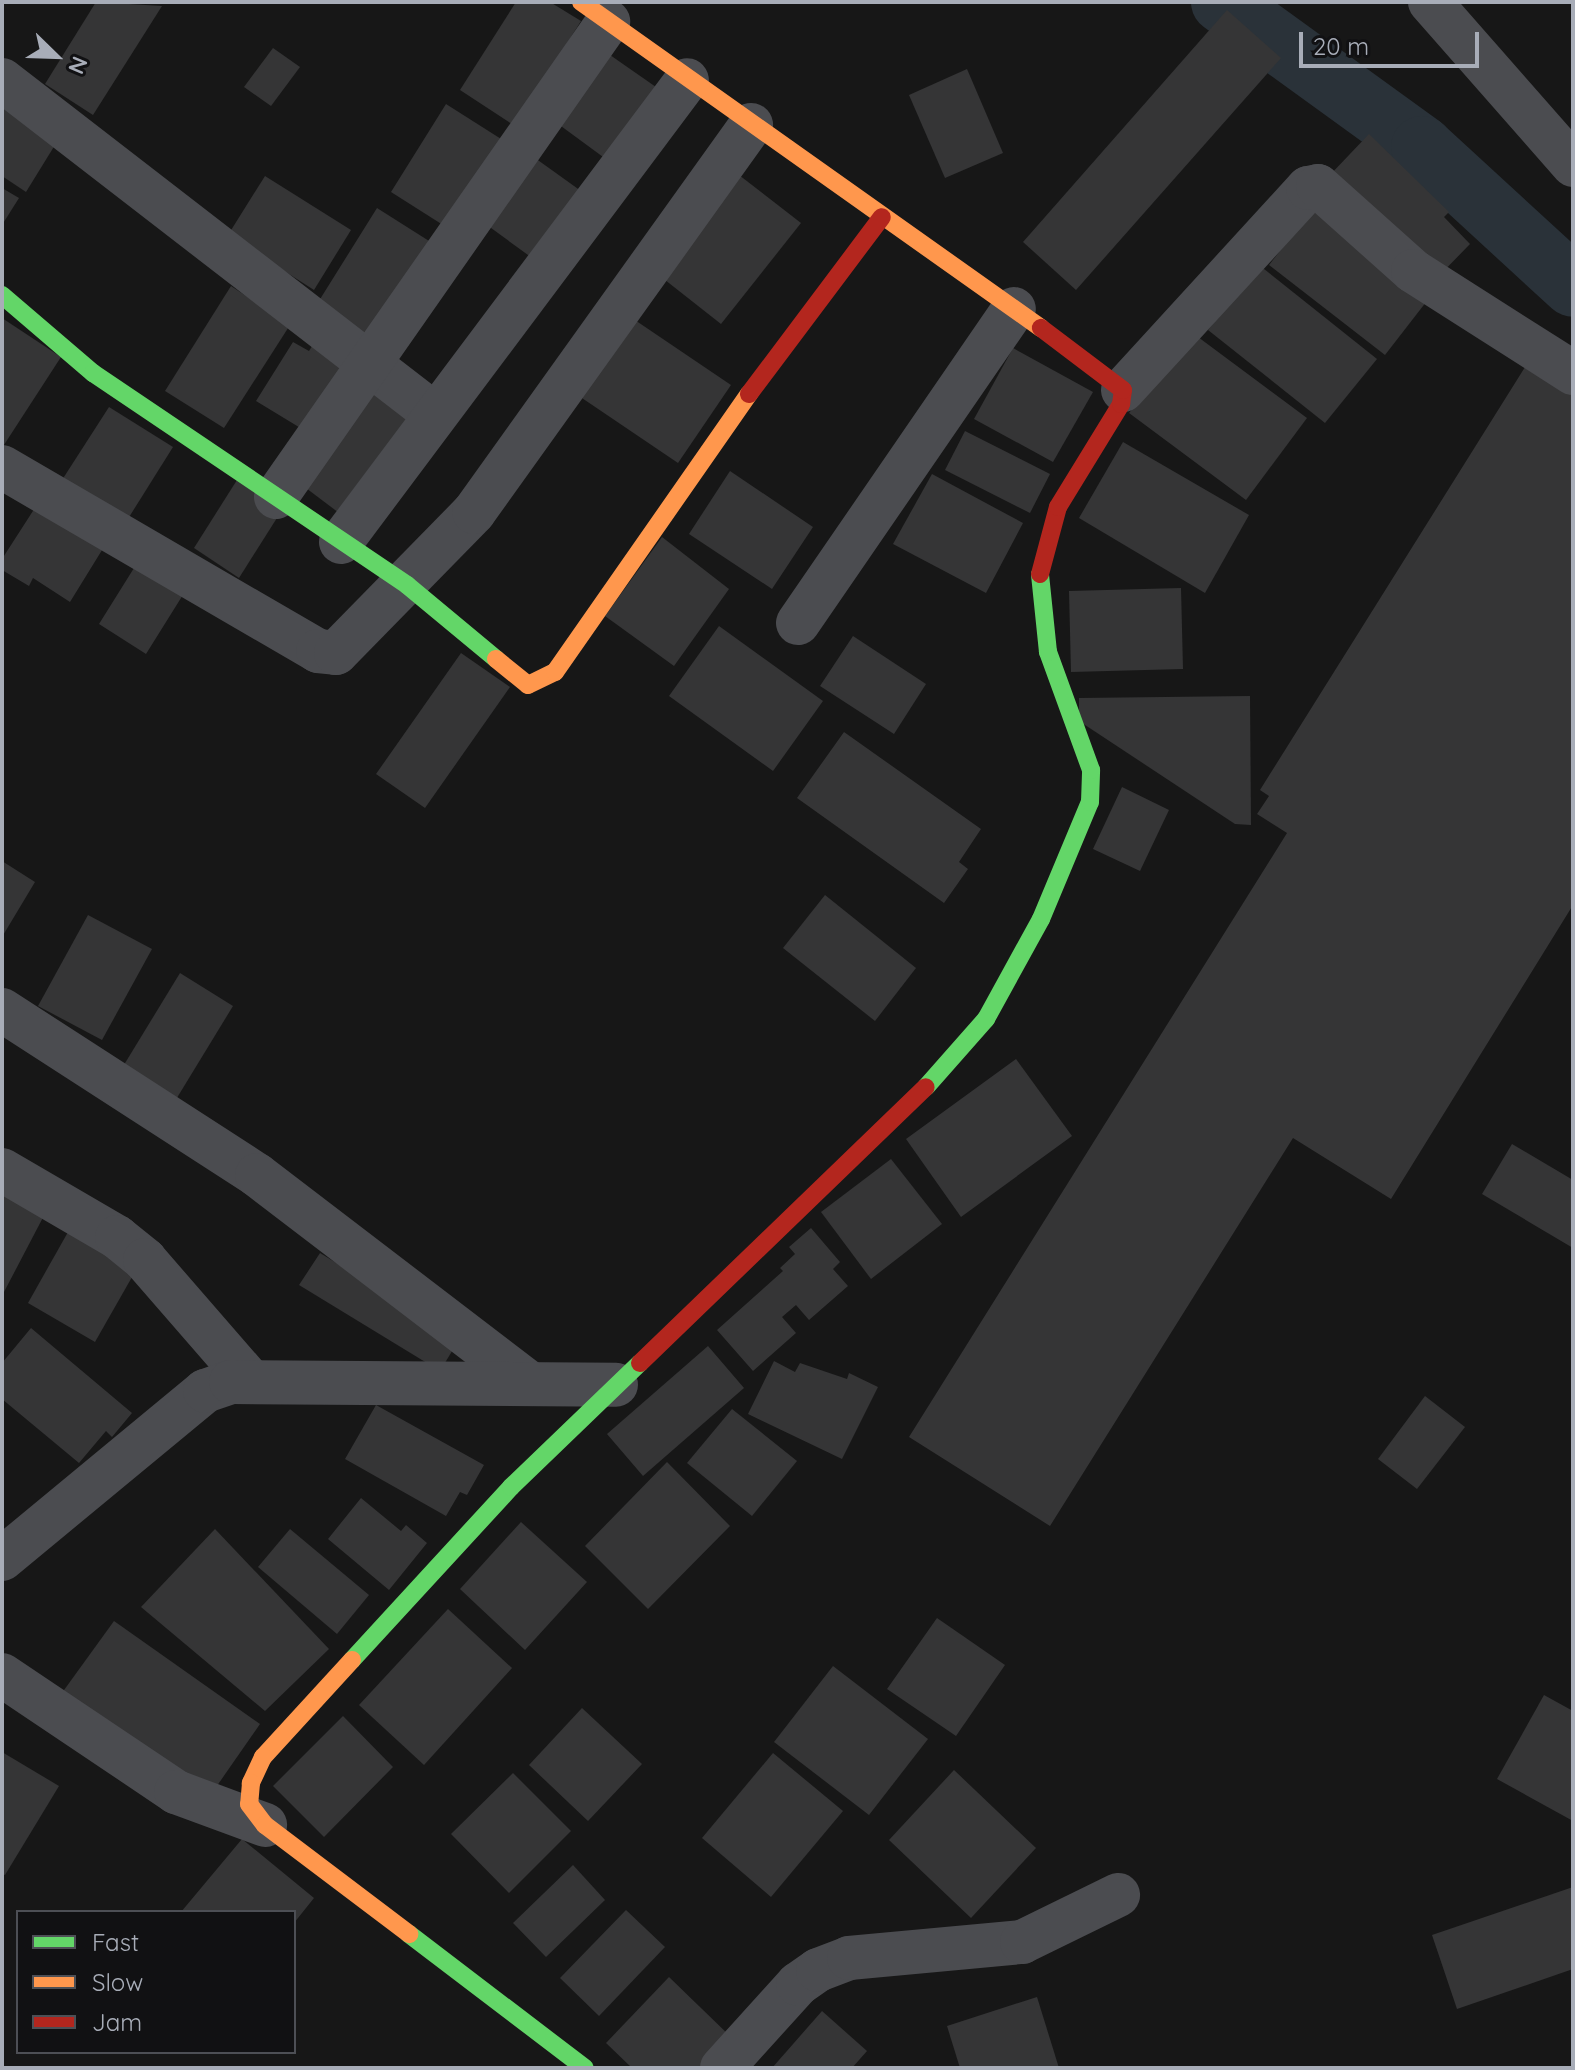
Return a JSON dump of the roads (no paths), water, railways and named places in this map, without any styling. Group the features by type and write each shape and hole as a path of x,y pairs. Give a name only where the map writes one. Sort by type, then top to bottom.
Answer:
{"street":[{"path":"1430,2 1573,165"},
{"path":"276,497 370,366 595,12 687,80 1116,380 1123,390"},
{"path":"2,80 433,413"},
{"path":"341,542 433,413 687,80"},
{"path":"2,467 328,655 345,647 474,512 751,125"},
{"path":"585,2068 265,1825 249,1804 251,1783 263,1757 511,1487 942,1072 986,1019 1041,919 1093,785 1048,652 1038,582 1058,507 1121,404 1123,390 1308,188 1318,186 1423,279 1573,373"},
{"path":"2,295 93,373 407,585 528,685 555,672 764,373 882,217"},
{"path":"798,623 1014,309"},
{"path":"2,1010 257,1175 529,1383"},
{"path":"2,1170 117,1237 145,1260 250,1381"},
{"path":"2,1559 205,1391 250,1381 616,1385"},
{"path":"2,1675 176,1792 265,1825"},
{"path":"722,2068 798,1984 818,1970 849,1958 1022,1942 1118,1895"}],"waterway":[{"path":"1222,2 1422,147 1573,286"}]}
